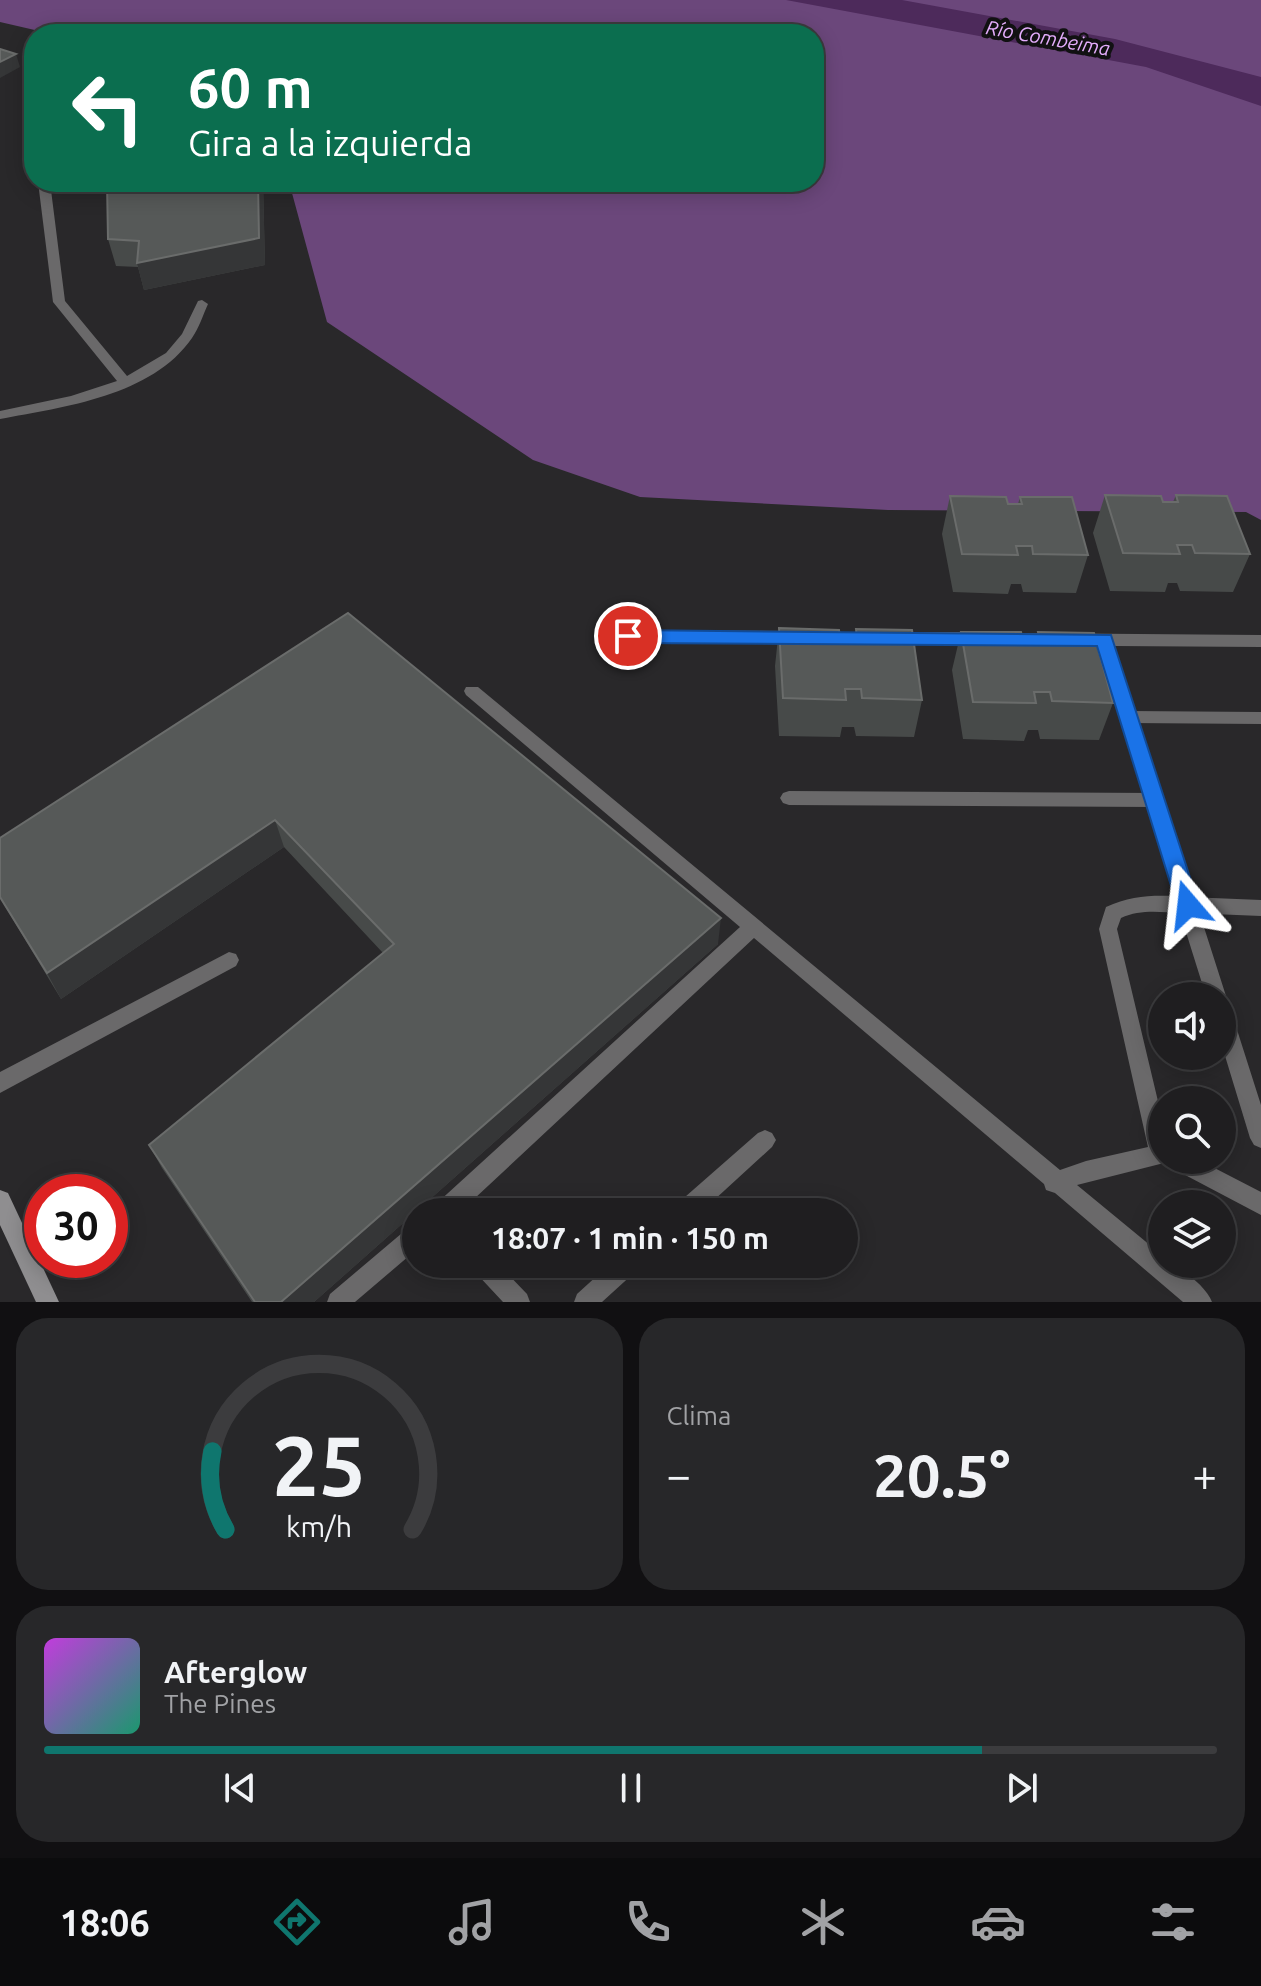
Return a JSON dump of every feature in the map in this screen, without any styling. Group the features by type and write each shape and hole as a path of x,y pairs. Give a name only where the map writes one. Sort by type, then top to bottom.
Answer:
{"main road":[{"path":"0,1201 48,1302"}],"street":[{"path":"45,192 59,302 125,382"},
{"path":"0,415 59,403 125,382 164,361 185,339 202,304"},
{"path":"628,636 819,637"},
{"path":"882,638 1261,641"},
{"path":"1104,639 1212,982"},
{"path":"472,691 1054,1183 1201,1302"},
{"path":"1129,717 1261,718"},
{"path":"789,798 1155,800"},
{"path":"1149,1086 1108,929 1113,913 1127,906 1261,908"},
{"path":"459,1198 753,927"},
{"path":"0,1083 229,960"},
{"path":"1236,1059 1261,1138"},
{"path":"701,1198 765,1140"},
{"path":"1054,1183 1086,1171 1148,1160"},
{"path":"1202,1174 1261,1204"},
{"path":"338,1302 402,1248"},
{"path":"496,1278 519,1302"},
{"path":"585,1302 612,1278"}],"shaded area":[{"path":"0,0 1261,0 1261,520 1246,512 888,510 640,497 533,460 327,322 292,192 824,192 824,24 24,24 24,28 0,22"}],"water":[{"name":"Río Combeima","path":"786,0 902,0 1115,39 1261,77 1261,106 1146,67"}],"building":[{"path":"0,49 16,54 0,62"},
{"path":"107,192 258,192 259,238 137,263 139,241 108,239"},
{"path":"1105,495 1161,496 1163,502 1178,502 1176,495 1227,496 1250,554 1195,553 1192,545 1177,545 1180,554 1123,553"},
{"path":"950,496 1006,497 1008,504 1022,504 1020,497 1072,497 1088,555 1033,554 1032,546 1016,546 1018,555 962,554"},
{"path":"348,613 721,918 281,1302 255,1302 149,1145 394,944 275,820 47,973 0,897 0,838"},
{"path":"779,628 839,630 840,637 857,637 856,629 912,630 922,700 862,698 861,689 845,689 846,700 783,698"},
{"path":"961,632 1021,632 1023,640 1040,641 1038,632 1094,633 1113,703 1052,701 1050,692 1034,692 1036,703 973,702"}],"route":[{"path":"628,636 1104,639 1188,905"}]}
